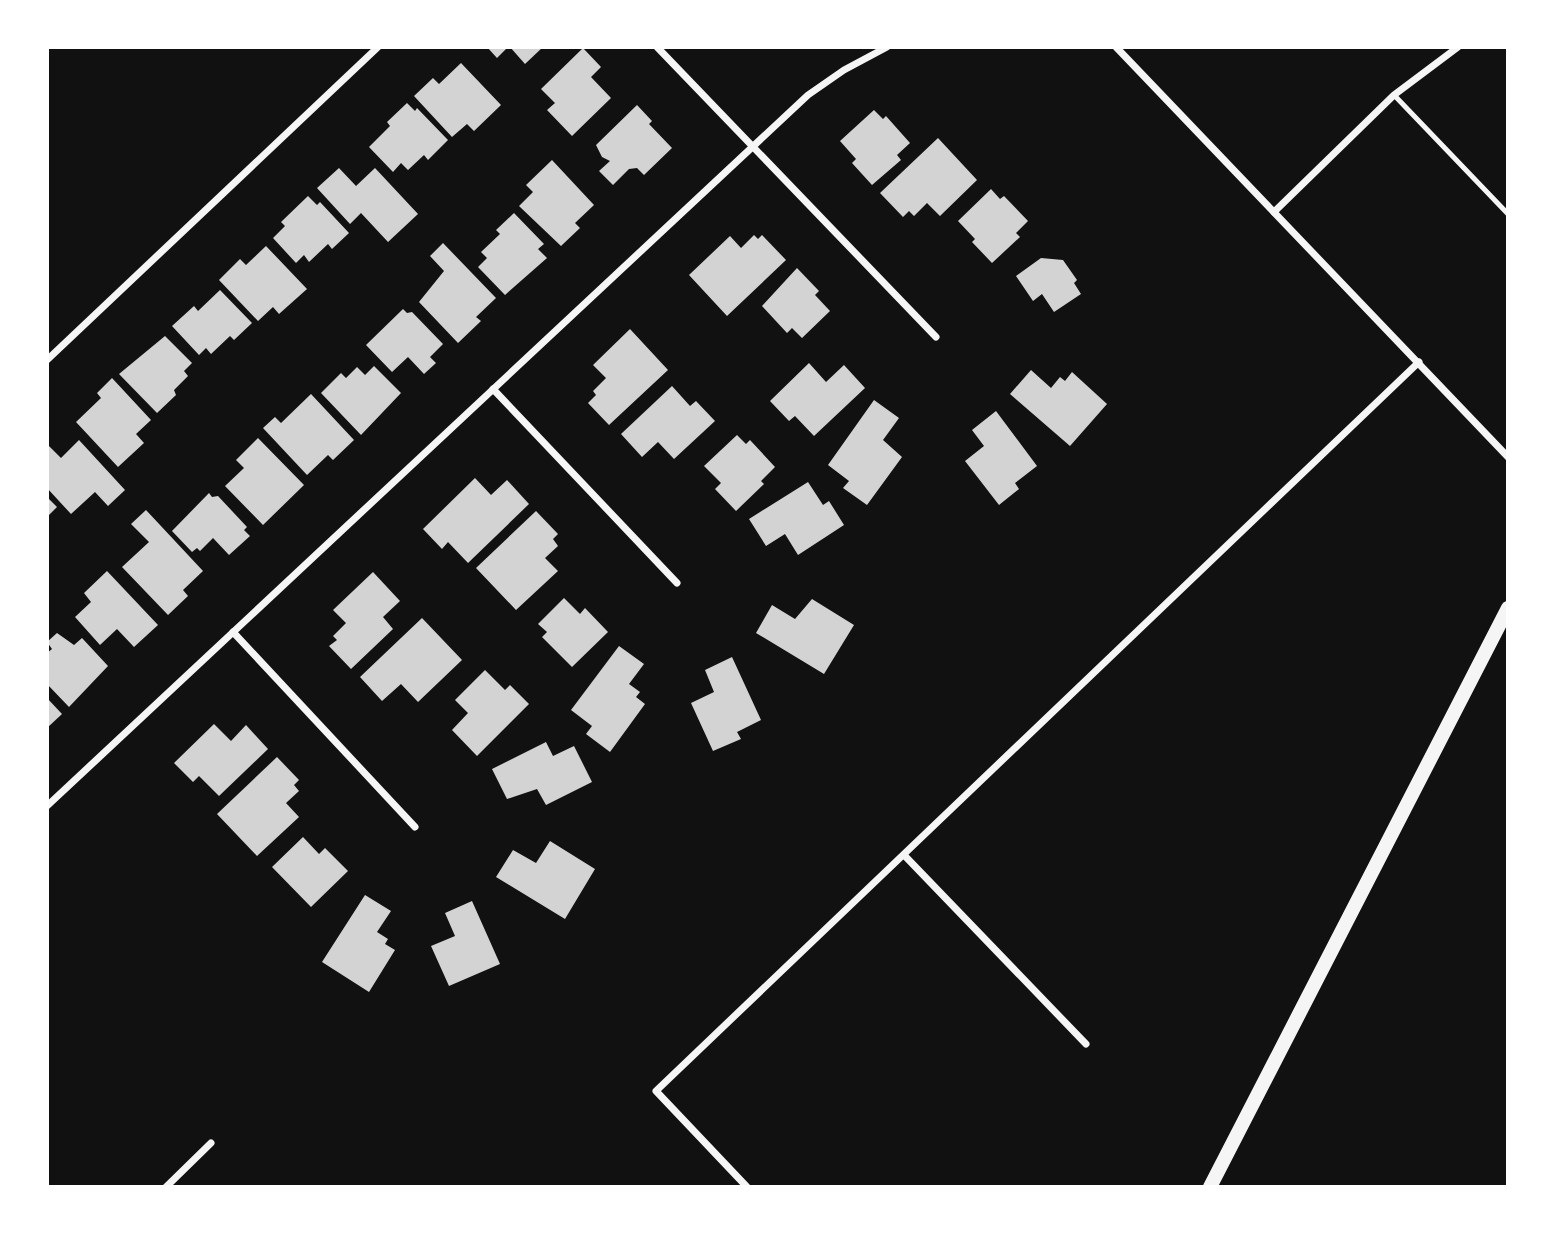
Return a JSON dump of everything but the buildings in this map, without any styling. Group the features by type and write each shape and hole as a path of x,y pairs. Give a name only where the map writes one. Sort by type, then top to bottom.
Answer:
{"main road":[{"path":"1210,1187 1508,608"}],"street":[{"path":"47,360 378,47"},
{"path":"657,47 936,337"},
{"path":"47,806 808,95 844,70 887,47"},
{"path":"1116,47 1508,457"},
{"path":"1274,212 1394,95 1458,47"},
{"path":"747,1187 656,1091 1419,362"},
{"path":"493,389 677,583"},
{"path":"233,632 415,827"},
{"path":"904,855 1086,1044"},
{"path":"166,1187 211,1143"}],"lane":[{"path":"1394,95 1508,215"}]}
